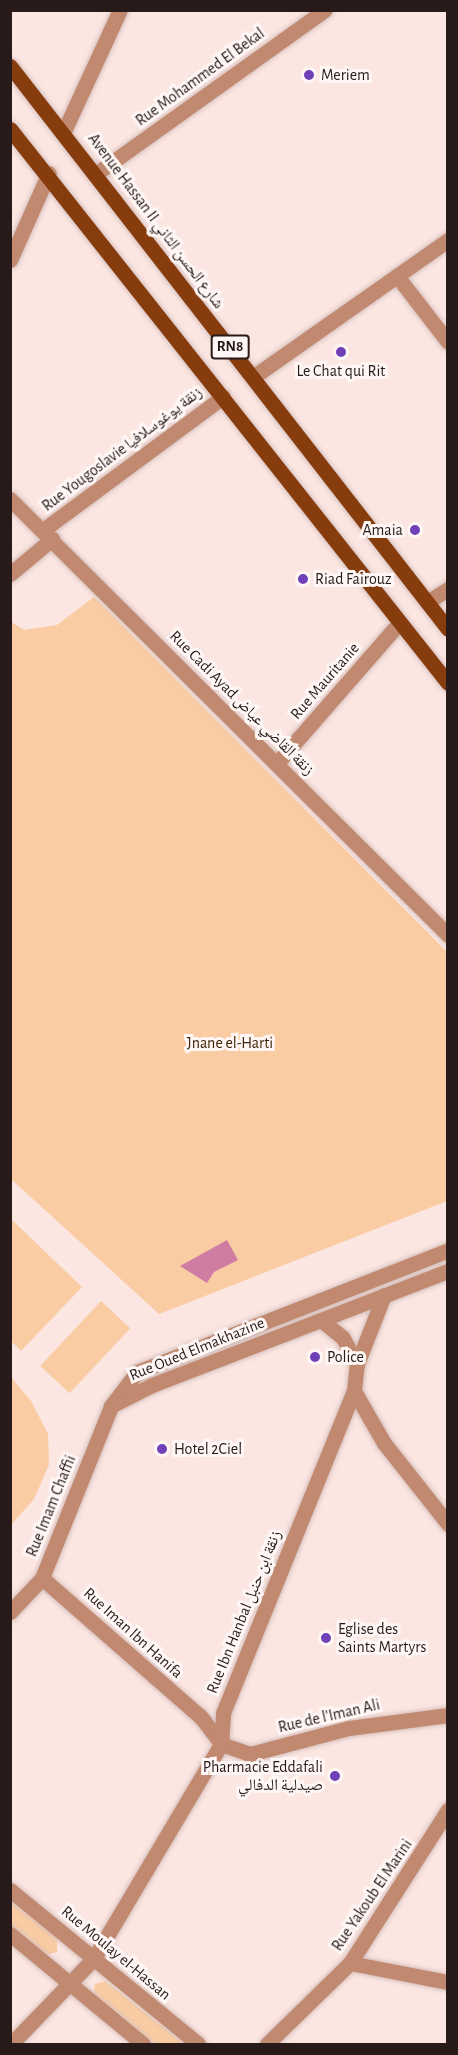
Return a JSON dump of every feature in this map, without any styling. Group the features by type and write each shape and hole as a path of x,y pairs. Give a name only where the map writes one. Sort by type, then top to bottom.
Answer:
{"main road":[{"name":"Avenue Hassan II شارع الحسن الثاني","path":"10,66 97,173 447,629"},
{"name":"RN8","path":"10,129 49,173 447,683"}],"street":[{"path":"64,131 120,10"},
{"name":"Rue Mohammed El Bekal","path":"97,173 325,10"},
{"path":"10,260 49,173"},
{"path":"253,377 447,240"},
{"path":"397,276 447,342"},
{"name":"Rue Yougoslavie زنقة يوغوسلافيا","path":"10,574 47,535 223,397"},
{"name":"Rue Cadi Ayad زنقة القاضي عياض","path":"10,499 447,935"},
{"path":"427,602 447,589"},
{"name":"Rue Mauritanie","path":"277,763 400,622"},
{"name":"Rue Oued Elmakhazine","path":"111,1406 126,1383 149,1364 447,1250"},
{"name":"Rue Oued Elmakhazine","path":"111,1406 447,1271"},
{"name":"Rue Ibn Hanbal زنقة ابن حنبل","path":"11,2044 94,1958 221,1744 223,1713 354,1391 357,1364 384,1295"},
{"path":"321,1320 343,1338 357,1364"},
{"path":"354,1391 384,1443 447,1524"},
{"name":"Rue Imam Chaffii","path":"10,1612 42,1578 111,1406"},
{"name":"Rue Iman lbn Hanifa","path":"42,1578 201,1717 221,1744"},
{"name":"Rue de l'Iman Ali","path":"221,1744 250,1754 349,1728 447,1715"},
{"name":"Rue Yakoub El Marini","path":"267,2044 350,1963 447,1810"},
{"name":"Rue Moulay el-Hassan","path":"10,1890 198,2044"},
{"path":"10,1934 143,2044"},
{"path":"350,1963 447,1982"}],"green space":[{"name":"Jnane el-Harti","path":"94,597 447,952 447,1201 159,1314 11,1179 10,621 24,630 57,625"},
{"path":"10,1218 82,1287 21,1351 11,1341"},
{"path":"101,1301 130,1328 70,1393 40,1366"},
{"path":"11,1377 31,1401 48,1434 49,1465 34,1499 11,1525"},
{"path":"10,1901 57,1938 57,1952 45,1955 11,1926"},
{"path":"105,1981 185,2044 155,2044 93,1995 95,1984"}],"shaded area":[{"path":"227,1240 238,1260 214,1272 207,1283 180,1266"}],"place":[{"name":"Meriem","path":"309,75"},
{"name":"Le Chat qui Rit","path":"341,352"},
{"name":"Amaia","path":"415,530"},
{"name":"Riad Fairouz","path":"303,579"},
{"name":"Police","path":"315,1357"},
{"name":"Hotel 2Ciel","path":"162,1449"},
{"name":"Eglise des Saints Martyrs","path":"326,1638"},
{"name":"Pharmacie Eddafali صيدلية الدفالي","path":"335,1776"}]}
